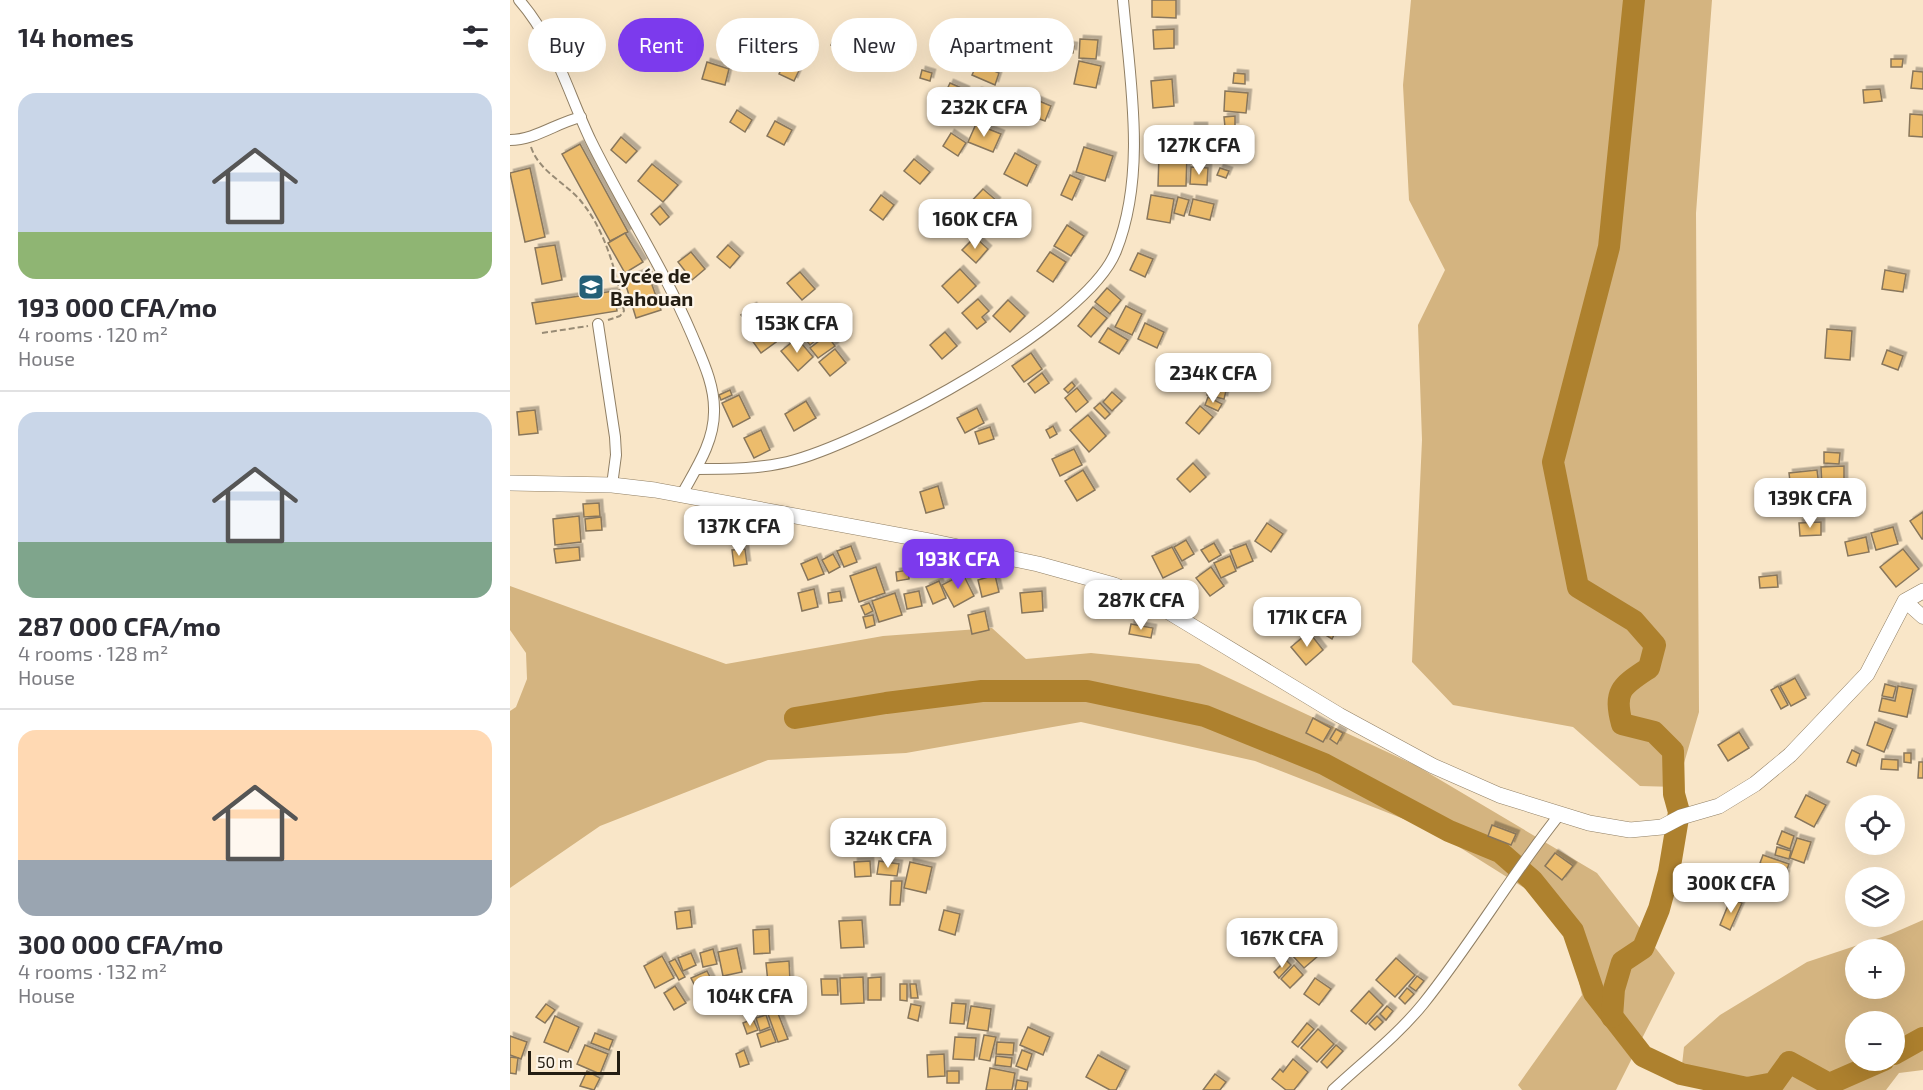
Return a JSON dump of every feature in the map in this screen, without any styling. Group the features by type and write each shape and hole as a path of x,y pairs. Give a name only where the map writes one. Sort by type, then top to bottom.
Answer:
{"main road":[{"path":"510,483 612,485 681,496 925,540 1038,564 1114,585 1166,609 1339,715 1433,766 1499,795 1609,828 1630,830 1662,827 1681,817 1719,806 1738,796 1790,755 1867,674 1905,601 1923,591"}],"street":[{"path":"519,0 545,36 581,117 648,244 706,368 714,414 712,430 697,469 681,496"},
{"path":"697,469 761,467 794,460 874,428 950,389 1055,319 1093,287 1108,268 1118,245 1132,178 1133,120 1123,0"},
{"path":"510,140 528,138 564,121 581,117"},
{"path":"598,324 615,437 616,456 612,485"},
{"path":"1905,601 1923,617"},
{"path":"1333,1090 1422,1005 1495,906 1527,856 1560,814"}],"path":[{"path":"528,138 540,165 579,200 596,223 610,258 624,311 620,316 598,324 543,333"}],"shaded area":[{"path":"1411,0 1712,0 1696,213 1699,712 1677,787 1640,786 1573,727 1453,705 1412,662 1422,440 1418,325 1445,270 1409,200 1403,85"},
{"path":"510,586 726,664 883,636 992,628 1026,659 1091,653 1199,664 1415,765 1597,873 1675,973 1616,1090 1522,1090 1518,1085 1582,995 1564,913 1432,830 1255,761 1081,722 906,753 768,760 600,826 510,888 510,711 516,707 527,679 526,653 510,630"},
{"path":"1923,920 1923,1070 1899,1073 1886,1090 1706,1090 1681,1074 1684,1047 1720,1015 1807,962 1845,949 1845,999 1905,999 1905,939 1876,939"}],"building":[{"path":"1152,0 1176,0 1176,18 1152,17"},
{"path":"1174,29 1174,48 1154,49 1153,30"},
{"path":"1080,39 1098,40 1096,59 1079,58"},
{"path":"1891,59 1903,59 1902,67 1891,67"},
{"path":"1079,61 1101,66 1096,88 1074,84"},
{"path":"707,62 716,65 716,72 728,72 725,85 702,79"},
{"path":"922,70 932,73 930,81 920,78"},
{"path":"1913,71 1923,72 1923,89 1911,88"},
{"path":"780,72 798,72 794,81 779,74"},
{"path":"973,72 999,73 995,85 972,75"},
{"path":"1234,73 1245,74 1245,84 1233,83"},
{"path":"1172,79 1174,106 1153,108 1151,81"},
{"path":"950,83 966,90 958,107 942,100"},
{"path":"1880,89 1882,101 1864,103 1863,90"},
{"path":"978,91 989,94 987,103 976,100"},
{"path":"1225,91 1248,93 1246,113 1224,111"},
{"path":"1032,98 1051,106 1045,121 1026,114"},
{"path":"737,110 752,120 745,132 730,122"},
{"path":"1910,114 1923,115 1923,137 1909,136"},
{"path":"1235,116 1235,126 1225,127 1224,117"},
{"path":"775,121 792,130 784,145 767,136"},
{"path":"976,124 1001,134 993,152 968,142"},
{"path":"1191,126 1204,126 1204,141 1191,141"},
{"path":"951,133 966,143 958,156 943,146"},
{"path":"621,137 637,151 626,163 611,150"},
{"path":"580,144 628,232 610,241 562,154"},
{"path":"1195,144 1203,144 1204,159 1195,159"},
{"path":"1084,147 1113,156 1105,181 1076,172"},
{"path":"1015,153 1037,165 1027,186 1004,174"},
{"path":"1159,154 1187,154 1186,186 1158,186"},
{"path":"914,159 930,172 920,184 904,171"},
{"path":"652,164 678,185 663,202 638,181"},
{"path":"1191,167 1208,168 1207,185 1190,184"},
{"path":"530,168 545,237 525,242 510,173"},
{"path":"1220,168 1229,171 1226,178 1217,175"},
{"path":"1070,175 1081,180 1072,200 1061,195"},
{"path":"983,189 997,201 982,217 968,205"},
{"path":"881,195 894,205 883,220 870,210"},
{"path":"1151,195 1174,199 1170,223 1147,219"},
{"path":"1178,197 1189,200 1184,216 1174,213"},
{"path":"1193,199 1214,204 1210,220 1189,215"},
{"path":"660,206 669,217 660,225 651,214"},
{"path":"1067,225 1084,236 1071,256 1054,246"},
{"path":"625,233 643,262 625,273 608,243"},
{"path":"975,237 988,249 976,263 962,250"},
{"path":"555,245 562,280 542,284 535,248"},
{"path":"728,245 740,256 730,268 717,257"},
{"path":"691,252 705,269 692,280 678,262"},
{"path":"1050,252 1066,262 1053,282 1037,271"},
{"path":"1138,253 1153,259 1145,277 1130,270"},
{"path":"960,269 976,286 958,303 942,286"},
{"path":"1885,270 1906,274 1903,292 1882,289"},
{"path":"647,271 661,310 636,318 624,279"},
{"path":"800,272 815,289 802,300 787,283"},
{"path":"1107,288 1121,300 1110,314 1095,302"},
{"path":"614,291 617,311 536,324 532,303"},
{"path":"978,299 989,311 982,317 986,322 977,329 962,313"},
{"path":"1008,300 1025,316 1010,332 993,316"},
{"path":"753,306 760,316 749,325 741,315"},
{"path":"1126,306 1142,314 1132,335 1115,327"},
{"path":"1093,307 1107,318 1091,337 1078,326"},
{"path":"816,318 827,331 810,345 799,332"},
{"path":"1145,323 1164,332 1157,348 1138,339"},
{"path":"765,328 776,342 761,353 751,339"},
{"path":"1108,328 1128,340 1119,354 1099,342"},
{"path":"1827,329 1852,331 1850,360 1825,358"},
{"path":"945,332 957,346 942,359 930,345"},
{"path":"827,335 835,346 818,358 810,348"},
{"path":"797,338 813,357 798,371 781,351"},
{"path":"835,349 846,363 830,376 819,362"},
{"path":"1887,350 1903,356 1898,370 1882,364"},
{"path":"1031,353 1042,369 1024,382 1012,366"},
{"path":"1191,360 1209,365 1205,380 1187,375"},
{"path":"1213,370 1227,374 1223,388 1209,384"},
{"path":"1042,373 1049,383 1035,393 1028,384"},
{"path":"1072,382 1075,386 1068,393 1064,389"},
{"path":"1209,387 1226,391 1224,399 1207,395"},
{"path":"1077,388 1088,402 1076,412 1065,398"},
{"path":"730,390 732,395 721,400 719,395"},
{"path":"1112,392 1122,401 1112,411 1103,402"},
{"path":"739,395 750,418 733,427 722,403"},
{"path":"1208,397 1222,404 1218,411 1205,405"},
{"path":"806,401 816,418 794,431 785,414"},
{"path":"1100,403 1110,414 1105,419 1094,408"},
{"path":"1200,406 1213,417 1199,434 1186,423"},
{"path":"977,408 984,423 965,433 957,418"},
{"path":"535,410 538,433 519,435 517,412"},
{"path":"1088,415 1106,436 1089,452 1070,430"},
{"path":"1053,426 1057,434 1050,438 1046,430"},
{"path":"990,427 994,439 979,444 975,432"},
{"path":"761,430 770,450 754,458 744,438"},
{"path":"1074,449 1082,465 1060,476 1052,459"},
{"path":"1824,452 1840,453 1839,464 1824,463"},
{"path":"1193,463 1206,477 1190,492 1177,479"},
{"path":"1844,466 1844,486 1822,487 1821,467"},
{"path":"1083,470 1095,490 1077,501 1065,481"},
{"path":"1817,470 1820,494 1792,498 1789,473"},
{"path":"938,486 944,508 926,513 920,492"},
{"path":"599,503 600,516 584,517 583,504"},
{"path":"1923,512 1923,539 1922,539 1910,521"},
{"path":"579,516 581,542 555,545 553,519"},
{"path":"601,517 602,530 586,531 585,519"},
{"path":"1821,522 1821,535 1800,536 1799,523"},
{"path":"1267,523 1283,534 1271,552 1255,541"},
{"path":"1893,527 1898,544 1876,550 1871,533"},
{"path":"1866,537 1869,552 1848,556 1845,542"},
{"path":"1186,540 1194,554 1182,561 1174,547"},
{"path":"1214,543 1221,555 1209,562 1201,550"},
{"path":"1246,544 1253,561 1237,568 1230,550"},
{"path":"851,546 857,562 844,567 837,551"},
{"path":"579,547 580,560 556,563 554,549"},
{"path":"1172,547 1183,568 1163,578 1152,556"},
{"path":"745,549 747,564 734,566 732,550"},
{"path":"1903,549 1919,569 1896,587 1880,567"},
{"path":"833,554 840,567 829,573 822,560"},
{"path":"1230,556 1236,571 1221,578 1214,563"},
{"path":"817,557 824,574 808,580 801,564"},
{"path":"876,567 885,593 859,602 850,576"},
{"path":"1211,567 1224,586 1210,596 1196,578"},
{"path":"908,570 909,579 897,581 896,572"},
{"path":"963,574 974,596 954,607 942,585"},
{"path":"995,575 999,592 982,597 978,580"},
{"path":"1777,575 1778,587 1760,588 1759,577"},
{"path":"939,581 946,598 933,604 926,587"},
{"path":"814,589 818,607 802,611 798,593"},
{"path":"840,591 842,601 829,603 828,593"},
{"path":"919,591 922,606 907,609 904,594"},
{"path":"1042,591 1043,611 1022,613 1020,593"},
{"path":"895,593 902,615 879,622 872,601"},
{"path":"869,603 873,611 865,615 861,606"},
{"path":"985,611 989,630 972,634 968,615"},
{"path":"873,615 875,625 866,628 863,617"},
{"path":"1131,624 1153,628 1151,638 1129,634"},
{"path":"1324,624 1336,631 1332,639 1319,631"},
{"path":"1309,632 1323,650 1306,665 1291,647"},
{"path":"1795,678 1806,698 1791,706 1780,686"},
{"path":"1885,684 1896,687 1893,698 1882,696"},
{"path":"1778,686 1788,705 1781,709 1771,690"},
{"path":"1898,686 1913,689 1907,717 1879,711 1882,698 1895,701"},
{"path":"1313,718 1331,728 1323,742 1306,733"},
{"path":"1875,722 1893,729 1884,752 1867,745"},
{"path":"1336,729 1343,733 1337,744 1330,739"},
{"path":"1739,732 1749,748 1728,761 1718,745"},
{"path":"1852,750 1860,754 1856,766 1847,762"},
{"path":"1904,753 1911,753 1911,763 1904,762"},
{"path":"1882,759 1898,760 1898,770 1881,769"},
{"path":"1919,762 1923,762 1923,778 1918,778"},
{"path":"1806,795 1826,805 1814,827 1795,817"},
{"path":"1492,825 1516,834 1511,845 1488,836"},
{"path":"1782,831 1794,836 1790,849 1777,844"},
{"path":"1797,838 1811,842 1804,863 1790,858"},
{"path":"1777,847 1791,851 1789,859 1775,855"},
{"path":"1555,853 1573,866 1562,880 1545,866"},
{"path":"1763,855 1789,864 1786,872 1760,863"},
{"path":"870,861 871,876 855,877 854,862"},
{"path":"879,861 899,864 897,876 877,874"},
{"path":"910,862 932,867 926,893 904,888"},
{"path":"1761,865 1771,869 1767,881 1757,877"},
{"path":"1773,870 1786,874 1782,886 1770,882"},
{"path":"1756,879 1781,887 1778,896 1753,887"},
{"path":"891,881 902,881 900,905 890,905"},
{"path":"1731,898 1742,903 1730,930 1720,925"},
{"path":"690,910 692,927 677,929 675,912"},
{"path":"944,910 960,914 955,935 939,930"},
{"path":"862,920 864,947 841,948 839,921"},
{"path":"769,929 770,953 754,954 753,930"},
{"path":"1305,941 1318,956 1304,968 1291,954"},
{"path":"737,948 742,972 723,976 718,952"},
{"path":"713,949 717,964 703,967 700,953"},
{"path":"691,953 696,965 683,971 678,958"},
{"path":"662,956 674,978 655,988 644,966"},
{"path":"1396,958 1415,975 1395,997 1376,980"},
{"path":"675,959 685,977 679,980 669,962"},
{"path":"1286,960 1291,965 1279,978 1274,972"},
{"path":"789,961 790,981 768,983 766,963"},
{"path":"1294,965 1303,975 1290,988 1281,979"},
{"path":"707,971 715,987 699,994 691,978"},
{"path":"1417,976 1424,981 1416,991 1409,986"},
{"path":"863,977 864,1003 841,1004 840,978"},
{"path":"881,977 881,1000 868,1000 868,978"},
{"path":"1315,978 1331,989 1319,1005 1304,994"},
{"path":"821,979 837,979 838,995 822,995"},
{"path":"900,984 907,984 907,1001 900,1000"},
{"path":"910,984 916,984 918,998 911,998"},
{"path":"675,986 686,1003 674,1010 664,993"},
{"path":"748,987 755,1000 737,1010 730,997"},
{"path":"1407,988 1414,994 1405,1004 1399,998"},
{"path":"1369,991 1383,1005 1366,1024 1351,1011"},
{"path":"952,1003 966,1004 964,1024 950,1023"},
{"path":"546,1004 555,1010 545,1023 536,1017"},
{"path":"911,1004 921,1006 918,1021 908,1018"},
{"path":"971,1006 991,1009 988,1031 967,1028"},
{"path":"1387,1006 1393,1011 1386,1020 1380,1014"},
{"path":"777,1011 788,1039 778,1042 768,1014"},
{"path":"766,1015 770,1027 760,1031 756,1018"},
{"path":"555,1016 579,1027 568,1052 544,1042"},
{"path":"1377,1016 1383,1022 1375,1030 1369,1024"},
{"path":"753,1019 758,1030 747,1034 743,1023"},
{"path":"1307,1023 1314,1029 1298,1047 1292,1042"},
{"path":"1028,1027 1050,1037 1043,1055 1020,1045"},
{"path":"771,1029 776,1042 761,1047 757,1034"},
{"path":"1318,1029 1334,1044 1317,1062 1301,1048"},
{"path":"595,1033 613,1040 609,1050 591,1043"},
{"path":"984,1035 996,1037 990,1061 979,1059"},
{"path":"510,1036 527,1042 521,1059 510,1055"},
{"path":"955,1037 976,1038 974,1060 953,1059"},
{"path":"997,1042 1014,1043 1013,1055 996,1054"},
{"path":"585,1045 608,1054 600,1074 577,1064"},
{"path":"1336,1045 1343,1051 1327,1068 1321,1062"},
{"path":"744,1050 749,1064 740,1067 736,1054"},
{"path":"1022,1050 1032,1054 1027,1070 1016,1066"},
{"path":"944,1054 945,1076 928,1077 927,1055"},
{"path":"1098,1055 1126,1070 1116,1090 1110,1090 1086,1077"},
{"path":"996,1056 1012,1058 1011,1067 995,1065"},
{"path":"510,1057 518,1058 516,1074 510,1073"},
{"path":"1293,1059 1308,1072 1294,1090 1286,1090 1272,1079 1280,1069 1283,1072"},
{"path":"990,1068 1015,1073 1012,1090 986,1090"},
{"path":"587,1071 600,1078 594,1090 580,1086"},
{"path":"947,1071 959,1071 959,1083 947,1083"},
{"path":"1215,1074 1226,1082 1220,1090 1203,1090"},
{"path":"1017,1080 1028,1082 1027,1090 1015,1090"}],"waterway":[{"path":"1612,1017 1614,989 1622,962 1643,948 1659,909 1669,872 1679,812 1674,794 1673,751 1654,732 1622,724 1619,713 1619,696 1626,685 1649,668 1655,645 1634,621 1578,587 1553,462 1609,247 1634,0"},
{"path":"795,718 886,703 982,691 1087,691 1205,716 1324,764 1449,831 1500,852 1532,880 1573,931 1594,993 1643,1056 1681,1074 1747,1088 1774,1083 1789,1062 1829,1084 1859,1071"},
{"path":"1905,1048 1923,1038"}],"place":[{"name":"Lycée de Bahouan","path":"591,287"}]}
